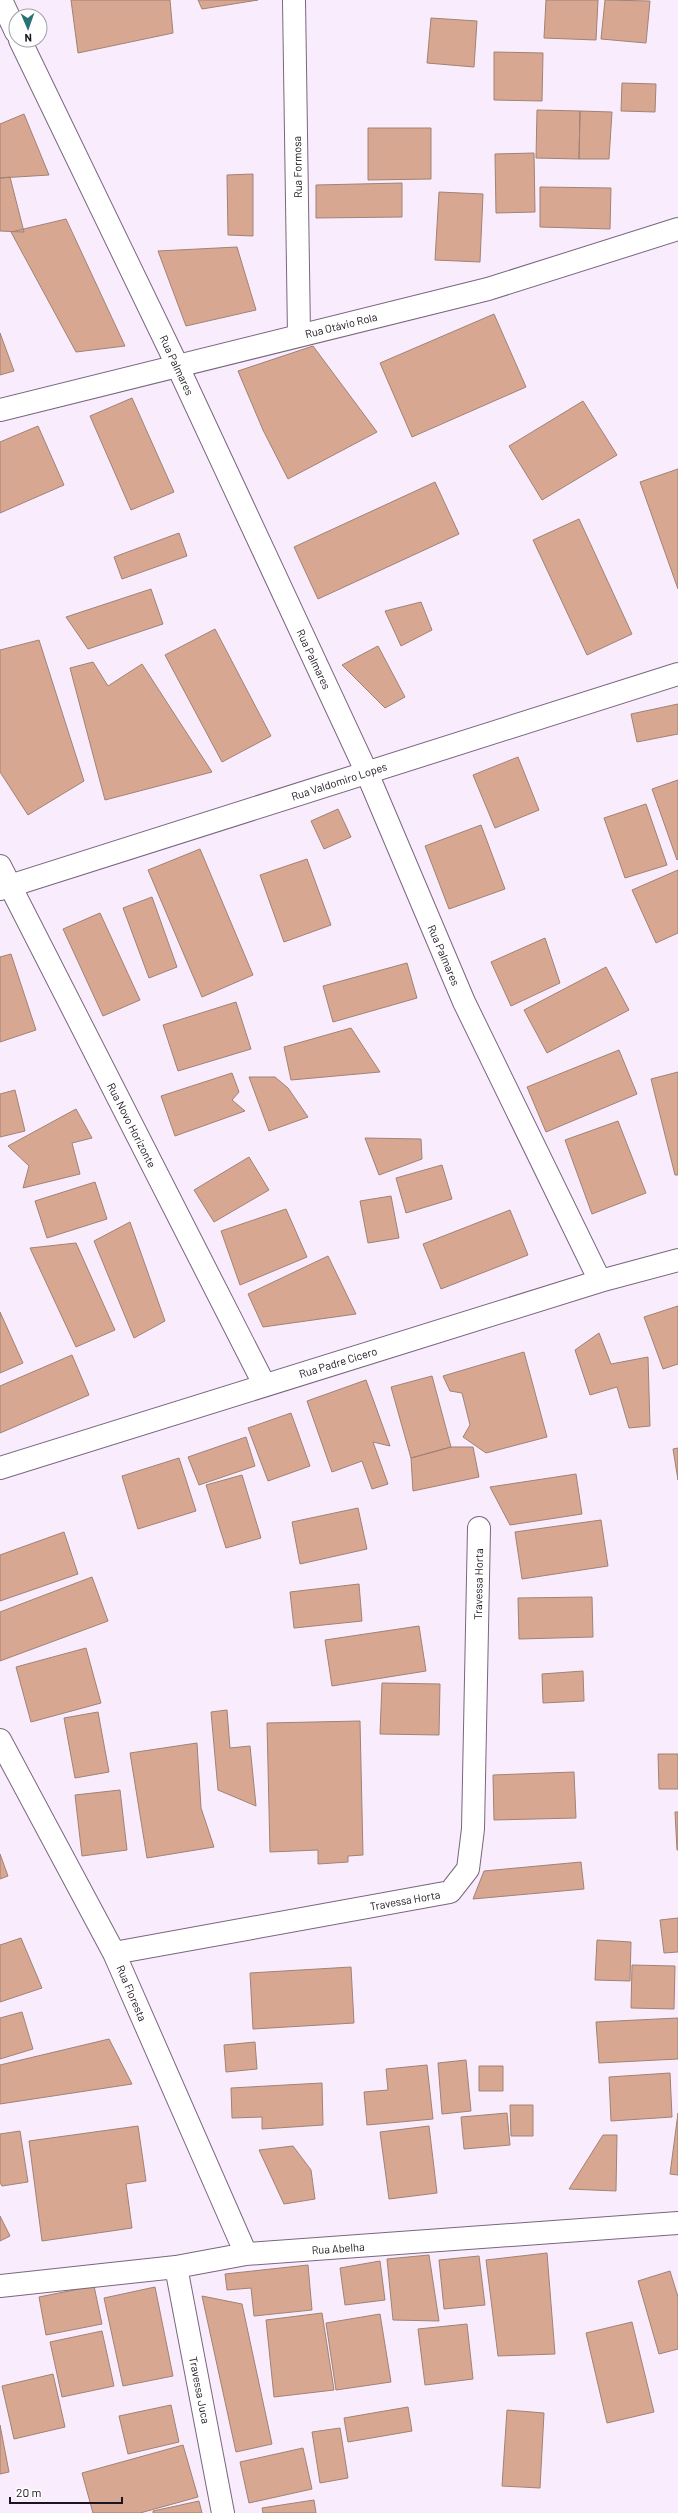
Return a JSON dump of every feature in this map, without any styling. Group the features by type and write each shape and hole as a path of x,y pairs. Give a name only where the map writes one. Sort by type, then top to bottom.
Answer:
{"street":[{"path":"1,0 8,15"},
{"name":"Rua Formosa","path":"294,0 299,335"},
{"name":"Rua Palmares","path":"24,48 178,367 367,772 464,1002 600,1281"},
{"name":"Rua Otávio Rola","path":"0,410 488,289 678,229"},
{"name":"Rua Valdomiro Lopes","path":"5,887 678,674"},
{"name":"Rua Novo Horizonte","path":"0,866 5,887 264,1384"},
{"name":"Rua Padre Cícero","path":"0,1468 264,1384 600,1281 678,1260"},
{"name":"Travessa Horta","path":"114,1953 450,1892 468,1869 473,1829 479,1528"},
{"name":"Rua Floresta","path":"0,1740 114,1953 246,2254"},
{"name":"Rua Abelha","path":"0,2286 176,2267 246,2254 678,2223"},
{"name":"Travessa Juca","path":"176,2267 223,2513"}],"building":[{"path":"71,0 170,0 173,33 78,53"},
{"path":"198,0 258,0 202,9"},
{"path":"546,0 598,0 596,40 544,38"},
{"path":"605,0 650,1 646,43 601,39"},
{"path":"431,18 477,21 474,67 427,63"},
{"path":"494,52 543,53 542,101 494,100"},
{"path":"622,83 656,84 655,112 621,111"},
{"path":"537,110 580,111 579,159 536,158"},
{"path":"580,111 612,112 609,159 579,159"},
{"path":"24,114 49,175 0,178 0,124"},
{"path":"368,128 431,128 431,179 368,180"},
{"path":"534,153 535,212 496,213 495,154"},
{"path":"253,174 253,236 228,235 227,175"},
{"path":"10,177 24,232 0,231 0,178"},
{"path":"402,183 402,217 316,218 316,185"},
{"path":"540,187 611,188 610,229 540,227"},
{"path":"439,192 483,194 480,262 435,260"},
{"path":"66,219 125,346 76,352 11,232"},
{"path":"237,247 256,310 186,326 158,251"},
{"path":"494,314 526,387 412,437 380,363"},
{"path":"0,333 14,371 0,375"},
{"path":"313,346 377,432 288,479 263,430 238,371"},
{"path":"132,398 174,492 131,510 90,416"},
{"path":"583,401 617,455 542,500 509,446"},
{"path":"38,426 64,485 0,513 0,442"},
{"path":"678,469 678,589 640,482"},
{"path":"435,482 459,534 318,599 294,547"},
{"path":"579,519 632,634 587,655 533,540"},
{"path":"179,533 187,556 122,579 114,557"},
{"path":"151,589 163,624 88,649 66,617"},
{"path":"421,602 432,630 401,646 385,611"},
{"path":"215,629 271,736 222,762 165,655"},
{"path":"39,640 84,781 28,815 0,772 0,650"},
{"path":"378,646 405,697 385,708 342,665"},
{"path":"93,662 108,686 142,664 212,772 105,800 70,668"},
{"path":"678,704 678,734 637,742 631,714"},
{"path":"518,757 539,810 495,828 473,775"},
{"path":"678,780 678,859 677,860 652,789"},
{"path":"646,804 667,865 625,878 604,818"},
{"path":"338,809 351,837 324,849 311,821"},
{"path":"481,825 505,889 449,909 425,846"},
{"path":"200,849 253,975 202,997 148,870"},
{"path":"307,859 331,925 284,942 260,875"},
{"path":"678,870 678,933 656,943 632,890"},
{"path":"152,897 177,967 149,978 123,908"},
{"path":"100,913 140,1000 103,1016 63,929"},
{"path":"545,938 560,983 511,1006 491,962"},
{"path":"11,954 36,1030 0,1042 0,957"},
{"path":"407,963 417,998 333,1022 323,986"},
{"path":"606,967 629,1010 547,1053 524,1010"},
{"path":"236,1002 251,1049 178,1071 163,1025"},
{"path":"351,1028 380,1072 291,1080 284,1047"},
{"path":"619,1050 637,1094 546,1132 527,1087"},
{"path":"678,1072 678,1175 675,1175 651,1079"},
{"path":"232,1073 239,1092 232,1100 245,1111 175,1136 161,1096"},
{"path":"249,1077 275,1077 288,1088 308,1117 269,1131"},
{"path":"15,1090 25,1131 0,1137 0,1094"},
{"path":"76,1109 92,1138 72,1143 80,1174 23,1188 29,1166 8,1146"},
{"path":"618,1121 646,1193 592,1214 565,1140"},
{"path":"365,1138 421,1139 422,1159 379,1175"},
{"path":"249,1157 269,1190 214,1222 194,1190"},
{"path":"442,1165 452,1199 406,1213 396,1178"},
{"path":"95,1182 107,1219 47,1238 35,1201"},
{"path":"391,1196 399,1238 368,1243 360,1201"},
{"path":"286,1209 307,1257 240,1285 221,1231"},
{"path":"510,1210 528,1255 441,1289 423,1244"},
{"path":"130,1222 165,1321 134,1338 94,1241"},
{"path":"76,1243 115,1330 76,1347 30,1248"},
{"path":"328,1256 356,1314 263,1327 248,1294"},
{"path":"678,1306 678,1364 663,1369 644,1317"},
{"path":"0,1312 23,1363 0,1373"},
{"path":"599,1333 611,1364 648,1357 650,1426 629,1428 617,1387 590,1395 575,1350"},
{"path":"524,1352 547,1437 486,1453 463,1437 470,1425 462,1393 450,1391 443,1376"},
{"path":"72,1355 89,1395 0,1433 0,1386"},
{"path":"432,1376 451,1447 411,1458 391,1387"},
{"path":"366,1380 390,1446 373,1442 388,1484 372,1489 362,1461 332,1472 307,1401"},
{"path":"291,1413 310,1466 268,1481 248,1428"},
{"path":"246,1437 255,1466 199,1485 188,1457"},
{"path":"451,1447 473,1447 479,1477 413,1491 411,1458"},
{"path":"678,1448 678,1480 673,1449"},
{"path":"179,1458 196,1511 138,1529 122,1476"},
{"path":"576,1474 582,1514 510,1525 490,1487"},
{"path":"242,1475 261,1538 226,1548 206,1485"},
{"path":"358,1508 367,1549 300,1564 292,1522"},
{"path":"601,1520 608,1566 522,1579 515,1532"},
{"path":"64,1532 78,1574 0,1601 0,1555"},
{"path":"92,1577 108,1621 0,1661 0,1612"},
{"path":"359,1584 362,1621 294,1628 290,1592"},
{"path":"592,1597 593,1637 519,1639 518,1598"},
{"path":"419,1626 426,1671 332,1686 325,1640"},
{"path":"86,1648 101,1703 31,1722 16,1667"},
{"path":"583,1671 584,1701 543,1703 542,1674"},
{"path":"382,1683 440,1684 439,1735 380,1734"},
{"path":"227,1710 230,1748 250,1746 256,1806 218,1790 211,1712"},
{"path":"98,1712 109,1772 75,1778 64,1718"},
{"path":"360,1721 363,1855 348,1856 348,1862 318,1864 318,1850 270,1852 267,1723"},
{"path":"197,1743 201,1808 214,1847 147,1858 130,1753"},
{"path":"658,1754 678,1754 678,1789 659,1789"},
{"path":"574,1772 576,1818 494,1820 493,1775"},
{"path":"120,1790 127,1850 82,1856 75,1795"},
{"path":"675,1812 678,1812 678,1850 677,1850"},
{"path":"0,1854 8,1876 0,1879"},
{"path":"581,1862 584,1889 473,1899 484,1871"},
{"path":"678,1918 678,1952 664,1953 660,1920"},
{"path":"21,1938 42,1988 0,2002 0,1945"},
{"path":"597,1940 631,1942 630,1981 595,1980"},
{"path":"632,1965 675,1966 674,2009 631,2008"},
{"path":"351,1967 354,2023 253,2029 250,1973"},
{"path":"22,2012 33,2049 0,2059 0,2018"},
{"path":"678,2018 678,2059 599,2063 596,2022"},
{"path":"109,2039 132,2084 0,2104 0,2065"},
{"path":"255,2042 257,2069 226,2072 224,2045"},
{"path":"466,2060 471,2111 442,2114 438,2063"},
{"path":"427,2065 433,2119 367,2125 364,2092 388,2090 386,2069"},
{"path":"479,2066 503,2066 503,2091 479,2091"},
{"path":"670,2073 672,2117 611,2121 609,2077"},
{"path":"322,2083 323,2125 262,2129 262,2117 232,2118 231,2088"},
{"path":"510,2105 533,2105 533,2136 511,2136"},
{"path":"507,2113 510,2145 464,2149 461,2117"},
{"path":"678,2113 678,2175 670,2174"},
{"path":"138,2126 146,2181 126,2184 132,2228 42,2241 29,2141"},
{"path":"429,2126 437,2193 389,2199 380,2132"},
{"path":"20,2131 28,2182 2,2186 0,2183 0,2134"},
{"path":"603,2135 617,2135 616,2191 569,2189"},
{"path":"293,2146 311,2170 315,2199 284,2204 259,2150"},
{"path":"0,2216 10,2236 0,2241"},
{"path":"547,2253 555,2354 498,2356 486,2260"},
{"path":"429,2255 439,2321 393,2320 387,2259"},
{"path":"479,2256 485,2305 444,2309 439,2260"},
{"path":"380,2261 385,2300 345,2305 340,2268"},
{"path":"308,2265 312,2310 254,2316 251,2288 227,2290 225,2274"},
{"path":"670,2271 678,2297 678,2349 659,2354 638,2281"},
{"path":"94,2286 102,2324 46,2335 39,2297"},
{"path":"155,2287 173,2376 123,2386 104,2298"},
{"path":"202,2296 242,2304 272,2444 236,2452"},
{"path":"322,2313 334,2390 274,2397 266,2320"},
{"path":"380,2314 391,2382 336,2390 326,2323"},
{"path":"632,2322 654,2412 607,2423 586,2333"},
{"path":"467,2324 473,2379 425,2385 418,2329"},
{"path":"102,2331 114,2386 62,2397 50,2342"},
{"path":"53,2374 65,2427 14,2439 2,2386"},
{"path":"171,2405 179,2442 128,2454 119,2416"},
{"path":"408,2407 412,2431 348,2442 344,2418"},
{"path":"507,2410 544,2413 540,2488 502,2486"},
{"path":"0,2425 9,2472 0,2474"},
{"path":"340,2428 348,2478 320,2483 312,2432"},
{"path":"183,2445 198,2497 140,2513 93,2513 82,2473"},
{"path":"303,2448 312,2489 249,2503 240,2462"},
{"path":"314,2500 316,2513 263,2513 262,2508"},
{"path":"199,2501 202,2513 153,2513 153,2511"}]}
